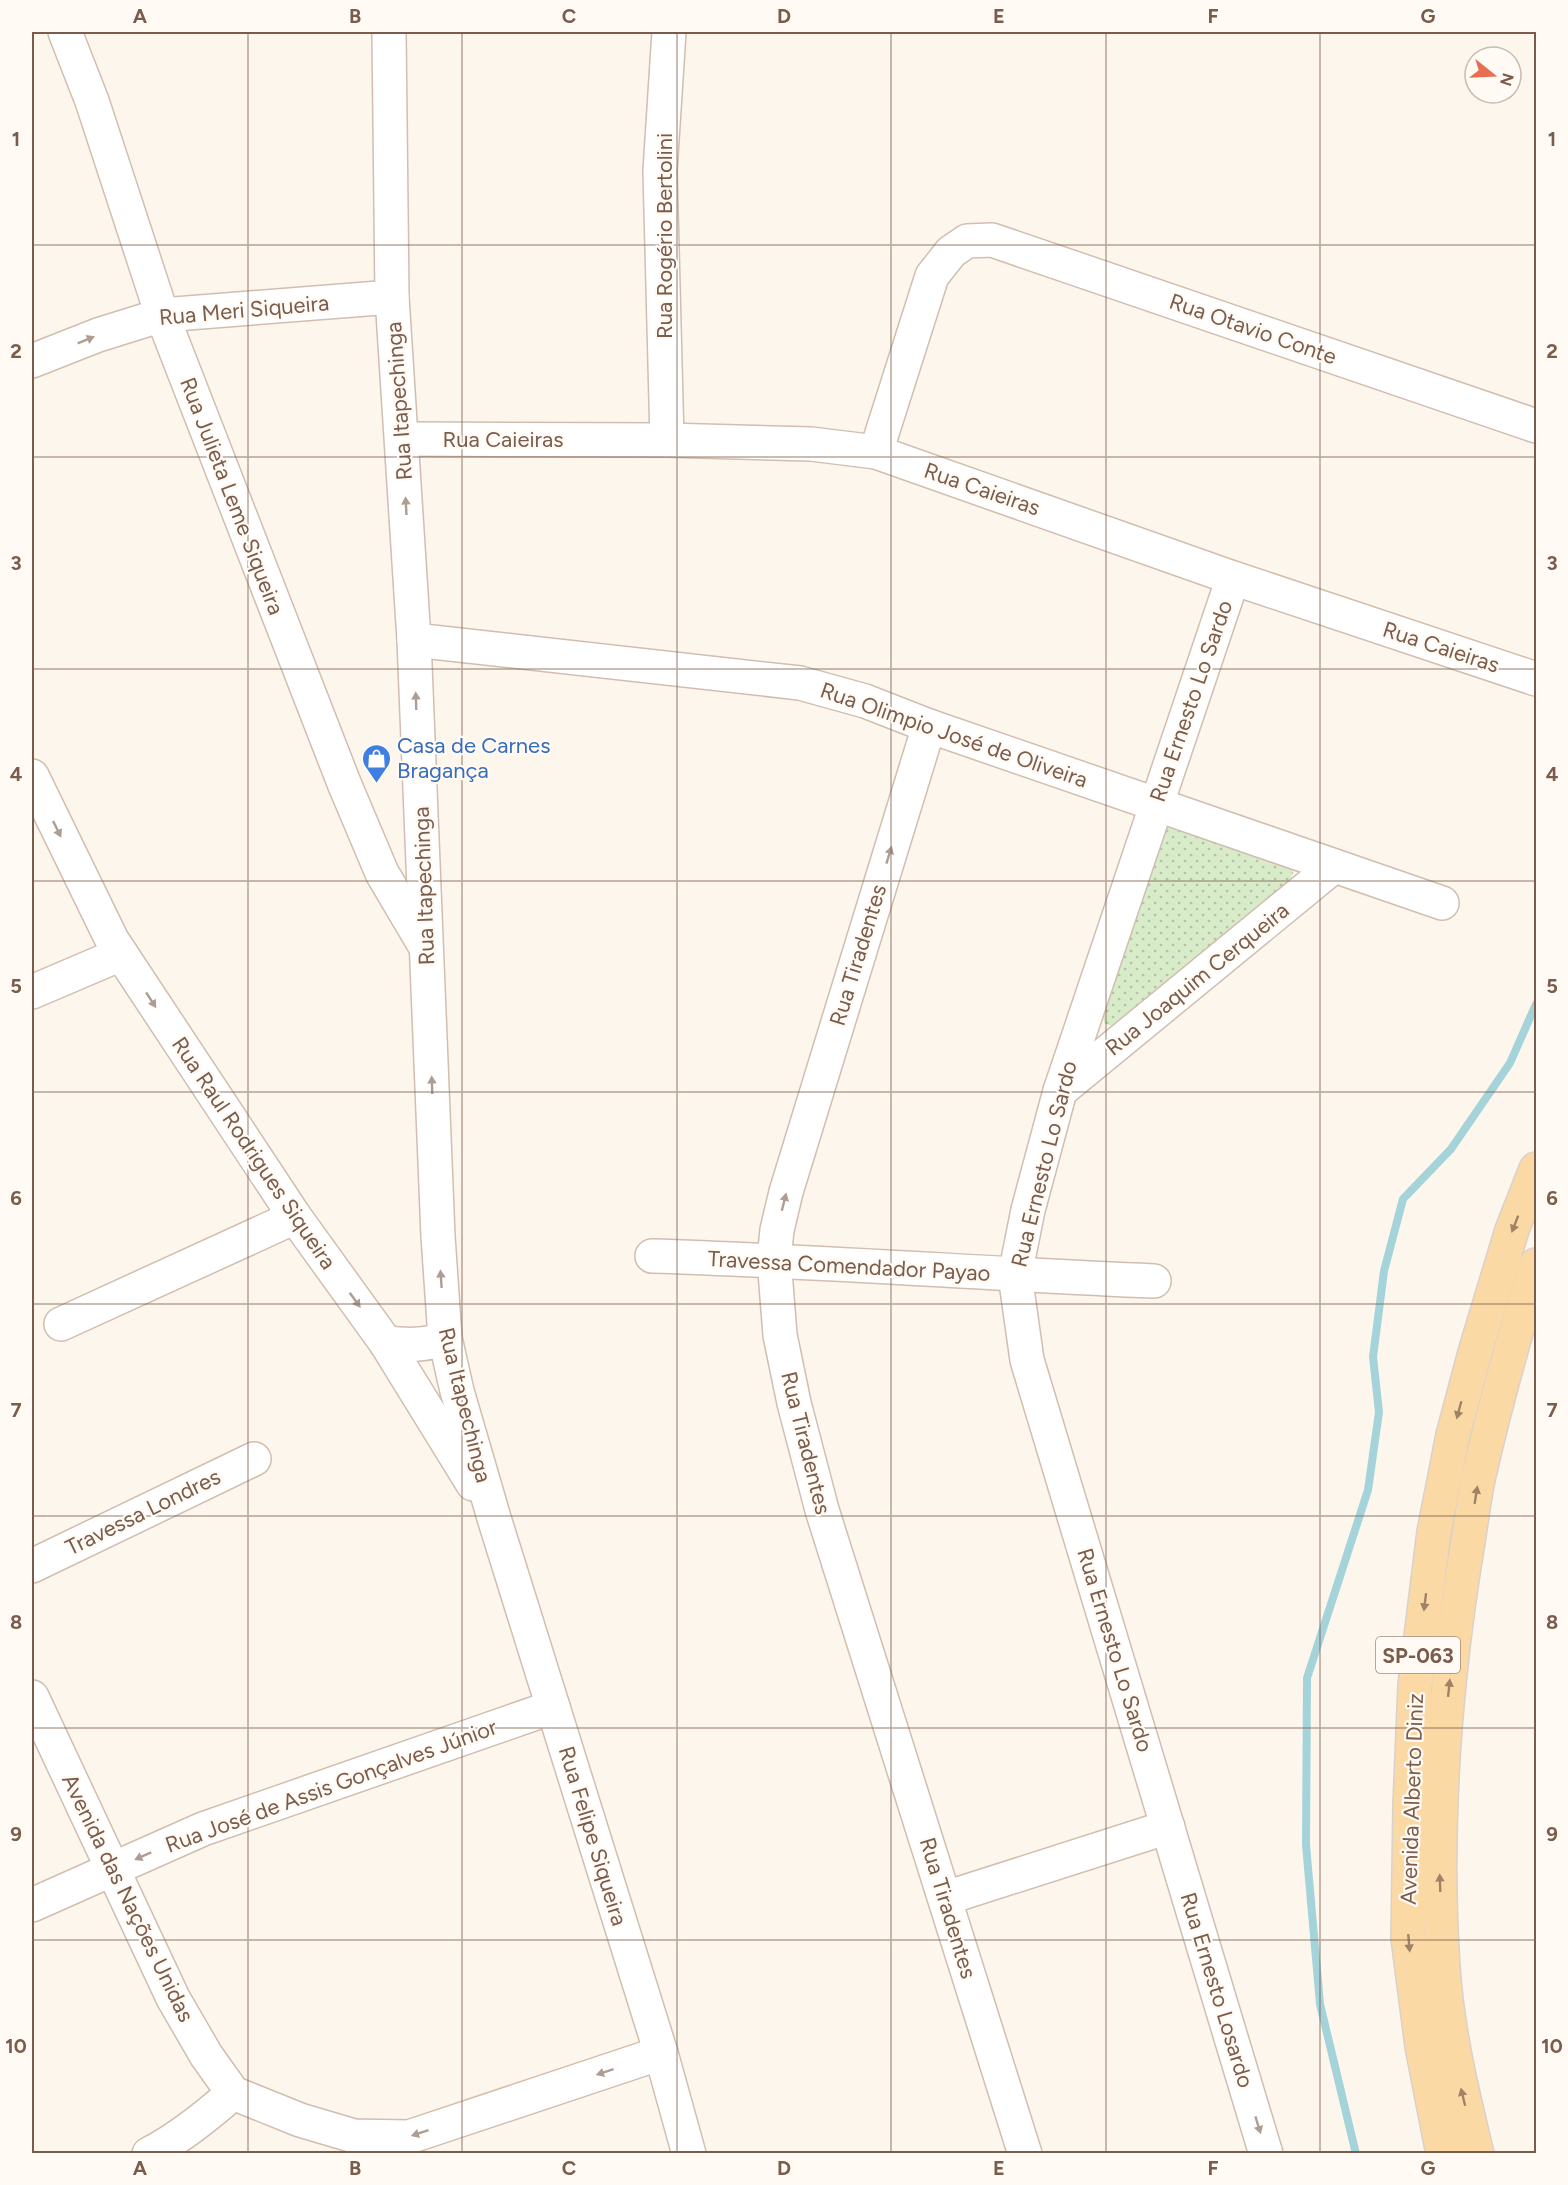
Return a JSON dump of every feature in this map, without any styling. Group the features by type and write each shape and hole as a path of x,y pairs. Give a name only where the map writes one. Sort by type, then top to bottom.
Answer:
{"main road":[{"name":"Avenida Alberto Diniz","path":"1443,2154 1422,2046 1408,1938 1415,1685 1434,1532 1453,1435 1476,1348 1512,1230 1536,1169"},
{"name":"Avenida Alberto Diniz","path":"1477,2154 1455,2062 1443,1968 1439,1870 1444,1743 1456,1615 1479,1476 1510,1349 1536,1265"}],"street":[{"name":"Rua Julieta Leme Siqueira","path":"65,32 92,101 162,315 348,793 382,873 427,949"},
{"name":"Rua Itapechinga","path":"389,32 392,297 414,640 438,1236 445,1338 457,1391 494,1518"},
{"name":"Rua Rogério Bertolini","path":"667,440 660,171 669,32"},
{"name":"Rua Otavio Conte","path":"876,452 932,276 951,252 967,241 992,240 1536,426"},
{"name":"Rua Meri Siqueira","path":"32,361 98,335 162,315 392,297"},
{"name":"Rua Caieiras","path":"402,439 667,440 811,444 876,452 1233,578 1536,679"},
{"name":"Rua Ernesto Lo Sardo","path":"1168,1827 1027,1360 1014,1275 1028,1210 1060,1091 1233,578"},
{"name":"Rua Olimpio José de Oliveira","path":"414,640 800,683 865,701 929,726 1442,903"},
{"name":"Rua Tiradentes","path":"929,726 786,1192 777,1230 774,1259 780,1335 794,1403 822,1510 1025,2154"},
{"name":"Rua Raul Rodrigues Siqueira","path":"32,777 112,940 295,1217 386,1343 494,1518"},
{"name":"Rua Joaquim Cerqueira","path":"1060,1091 1334,866"},
{"path":"32,992 121,954"},
{"path":"61,1324 295,1217"},
{"name":"Travessa Comendador Payao","path":"652,1256 774,1259 1014,1275 1154,1281"},
{"path":"386,1343 429,1344 445,1338"},
{"name":"Travessa Londres","path":"32,1566 254,1459"},
{"name":"Rua Felipe Siqueira","path":"494,1518 661,2053 689,2154"},
{"name":"Avenida das Nações Unidas","path":"32,1697 173,1998 206,2055 233,2093"},
{"name":"Rua José de Assis Gonçalves Júnior","path":"32,1905 202,1829 553,1707"},
{"path":"946,1898 1168,1827"},
{"name":"Rua Ernesto Losardo","path":"1168,1827 1266,2154"},
{"path":"149,2154 203,2120 233,2093 300,2120 354,2136 410,2137 661,2053"}],"green space":[{"path":"1168,826 1292,858 1293,873 1286,888 1112,1026 1104,1023 1103,1007 1157,835"}],"waterway":[{"path":"1356,2154 1320,2004 1306,1845 1307,1678 1368,1490 1379,1412 1373,1357 1384,1271 1403,1199 1451,1149 1510,1063 1536,1004"}],"place":[{"name":"Casa de Carnes Bragança","path":"376,784"}]}
